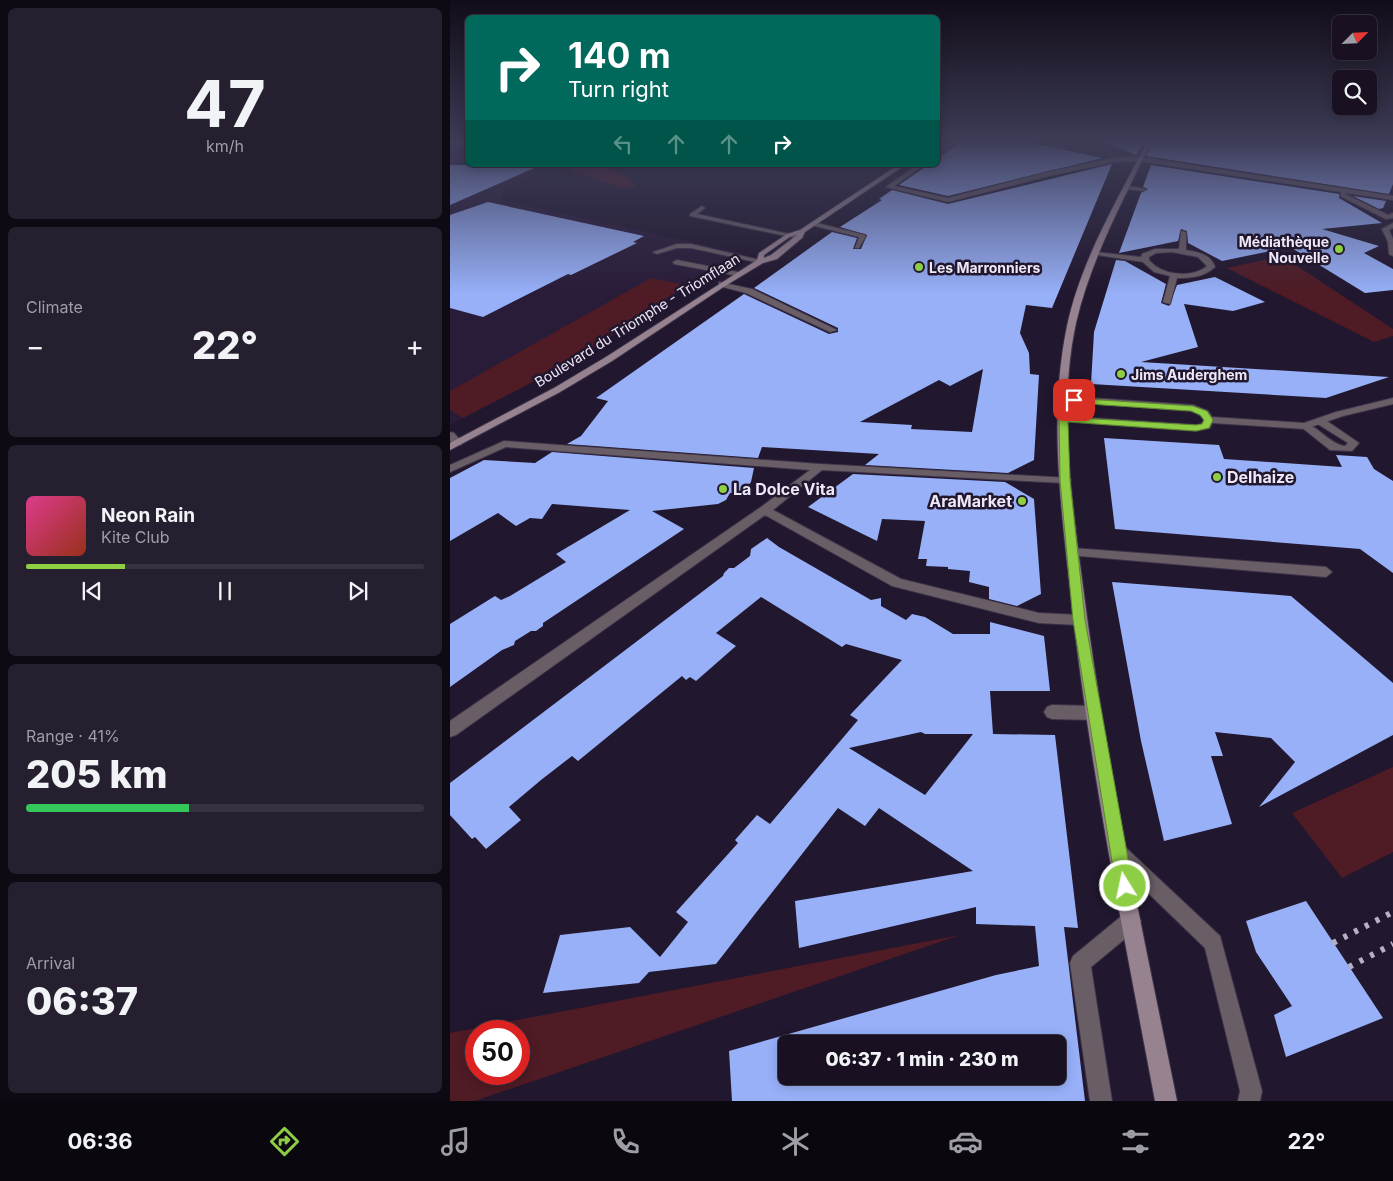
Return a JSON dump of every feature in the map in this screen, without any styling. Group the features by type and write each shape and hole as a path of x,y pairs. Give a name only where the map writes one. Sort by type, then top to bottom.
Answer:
{"main road":[{"name":"Boulevard du Triomphe - Triomflaan","path":"452,442 557,390 609,359 738,274 760,261 774,257 813,224 862,191"},
{"path":"1124,191 1096,252 1072,325 1067,351 1063,400 1065,480 1079,620 1094,713 1118,852 1166,1101"},
{"name":"Boulevard du Triomphe - Triomflaan","path":"760,261 761,254 788,235 801,234"}],"street":[{"path":"909,191 948,200 981,191"},
{"path":"1344,191 1342,195 1391,218"},
{"path":"1347,191 1393,198"},
{"path":"702,208 692,215 788,235"},
{"path":"813,224 863,236 857,247"},
{"path":"1393,225 1385,229 1391,242 1393,254"},
{"path":"1182,251 1183,232"},
{"path":"658,252 677,246 691,246 760,261"},
{"path":"1096,252 1145,258 1155,251 1182,251 1206,259 1211,267 1202,273 1194,275 1174,274 1150,267 1145,258"},
{"path":"677,262 738,274"},
{"path":"1167,302 1174,274"},
{"path":"722,284 749,291 833,330"},
{"path":"1063,400 1193,408 1204,413 1209,420"},
{"path":"1209,420 1305,426 1393,401"},
{"path":"1063,419 1196,428 1206,426 1209,420"},
{"path":"1305,426 1334,448 1350,452 1354,443 1320,421"},
{"path":"450,469 504,444 820,466 1065,480"},
{"path":"450,730 765,510 820,466"},
{"path":"765,510 896,584 1039,618 1079,620"},
{"path":"1072,552 1326,572"},
{"path":"1052,712 1094,713"},
{"path":"1118,852 1213,943 1251,1091 1249,1101"},
{"path":"1101,1101 1080,963 1131,921"}],"shaded area":[{"path":"450,191 504,191 501,200 742,253 552,372 450,425"},
{"path":"1282,256 1393,329 1393,336 1374,342 1227,268"},
{"path":"651,278 686,285 577,359 463,418 450,410 450,391"},
{"path":"1393,767 1393,852 1342,878 1292,813"},
{"path":"960,935 530,1082 530,1020 518,1020"},
{"path":"465,1030 465,1085 522,1085 475,1101 450,1101 450,1033"}],"building":[{"path":"450,191 481,191 450,205"},
{"path":"890,191 898,191 948,204 1000,191 1101,191 1052,308 1026,305 1020,333 1029,353 1030,374 1039,375 1034,460 1008,473 865,465 879,454 762,447 758,458 567,444 581,436 608,401 596,398 744,294 829,334 838,332 838,328 754,288 832,232 857,238 853,249 861,249 867,235 840,227 882,200 879,199","holes":["983,369 972,432 911,429 912,425 860,422 939,380 950,386"]},
{"path":"927,191 967,191 948,196"},
{"path":"1144,191 1322,191 1339,194 1339,198 1382,223 1322,229 1379,246 1364,253 1393,269 1393,290 1365,293 1290,247 1222,261 1188,243 1187,231 1181,229 1178,241 1119,253 1141,193"},
{"path":"1372,191 1390,191 1389,194"},
{"path":"1353,196 1386,201 1383,208 1379,209"},
{"path":"488,202 644,236 633,242 637,243 571,275 568,274 483,317 450,308 450,215"},
{"path":"1116,260 1125,261 1166,284 1161,303 1169,306 1177,285 1215,277 1265,302 1233,311 1184,304 1198,347 1141,362 1389,377 1326,398 1091,384 1094,332"},
{"path":"1104,438 1219,445 1224,459 1342,467 1336,455 1367,457 1374,469 1393,481 1393,573 1360,549 1115,529"},
{"path":"552,452 754,468 751,482 741,494 730,493 726,500 718,504 652,511 684,529 543,623 543,626 536,631 531,631 515,641 514,645 502,650 450,687 450,624 495,596 501,600 510,596 566,562 556,554 630,510 552,504 542,519 530,518 516,526 498,513 450,541 450,478 484,460 535,463"},
{"path":"853,474 1005,482 1034,499 1041,594 1017,606 989,599 989,587 969,582 970,571 926,566 927,559 918,559 925,521 882,519 877,541 808,507"},
{"path":"767,538 779,547 871,600 881,598 881,606 906,620 912,614 925,617 953,634 990,634 990,622 1044,636 1050,691 990,691 993,734 1055,735 1078,928 1064,927 1085,1101 732,1101 729,1051 778,1037 778,1085 1066,1085 1066,1035 785,1035 996,975 1039,966 1035,926 976,924 976,907 799,948 795,901 973,871 879,808 865,826 838,808 716,964 649,972 639,983 543,993 560,935 630,927 660,957 688,922 676,912 738,843 735,840 757,815 770,824 858,720 850,715 902,660 846,644 842,647 761,597 716,633 736,646 696,681 690,677 686,680 682,676 578,761 572,756 541,780 509,807 521,820 486,849 475,837 472,839 450,815 450,783 723,576 729,568 734,568 750,556 751,549","holes":["921,732 925,734 973,734 925,795 849,748"]},
{"path":"1112,582 1291,596 1393,683 1393,735 1259,807 1295,762 1271,738 1215,732 1223,756 1211,756 1232,824 1164,841 1141,741"},
{"path":"1306,901 1383,1018 1286,1057 1274,1015 1292,1006 1256,952 1246,921"}],"railway":[{"path":"1333,943 1393,912"},
{"path":"1349,967 1393,944"}],"place":[{"name":"Médiathèque Nouvelle","path":"1339,249"},
{"name":"Les Marronniers","path":"919,267"},
{"name":"Jims Auderghem","path":"1121,374"},
{"name":"Delhaize","path":"1217,477"},
{"name":"La Dolce Vita","path":"723,489"},
{"name":"AraMarket","path":"1022,501"}],"route":[{"path":"1074,400 1193,408 1204,413 1209,420 1206,426 1196,428 1063,419 1065,480 1079,620 1125,886"}]}
